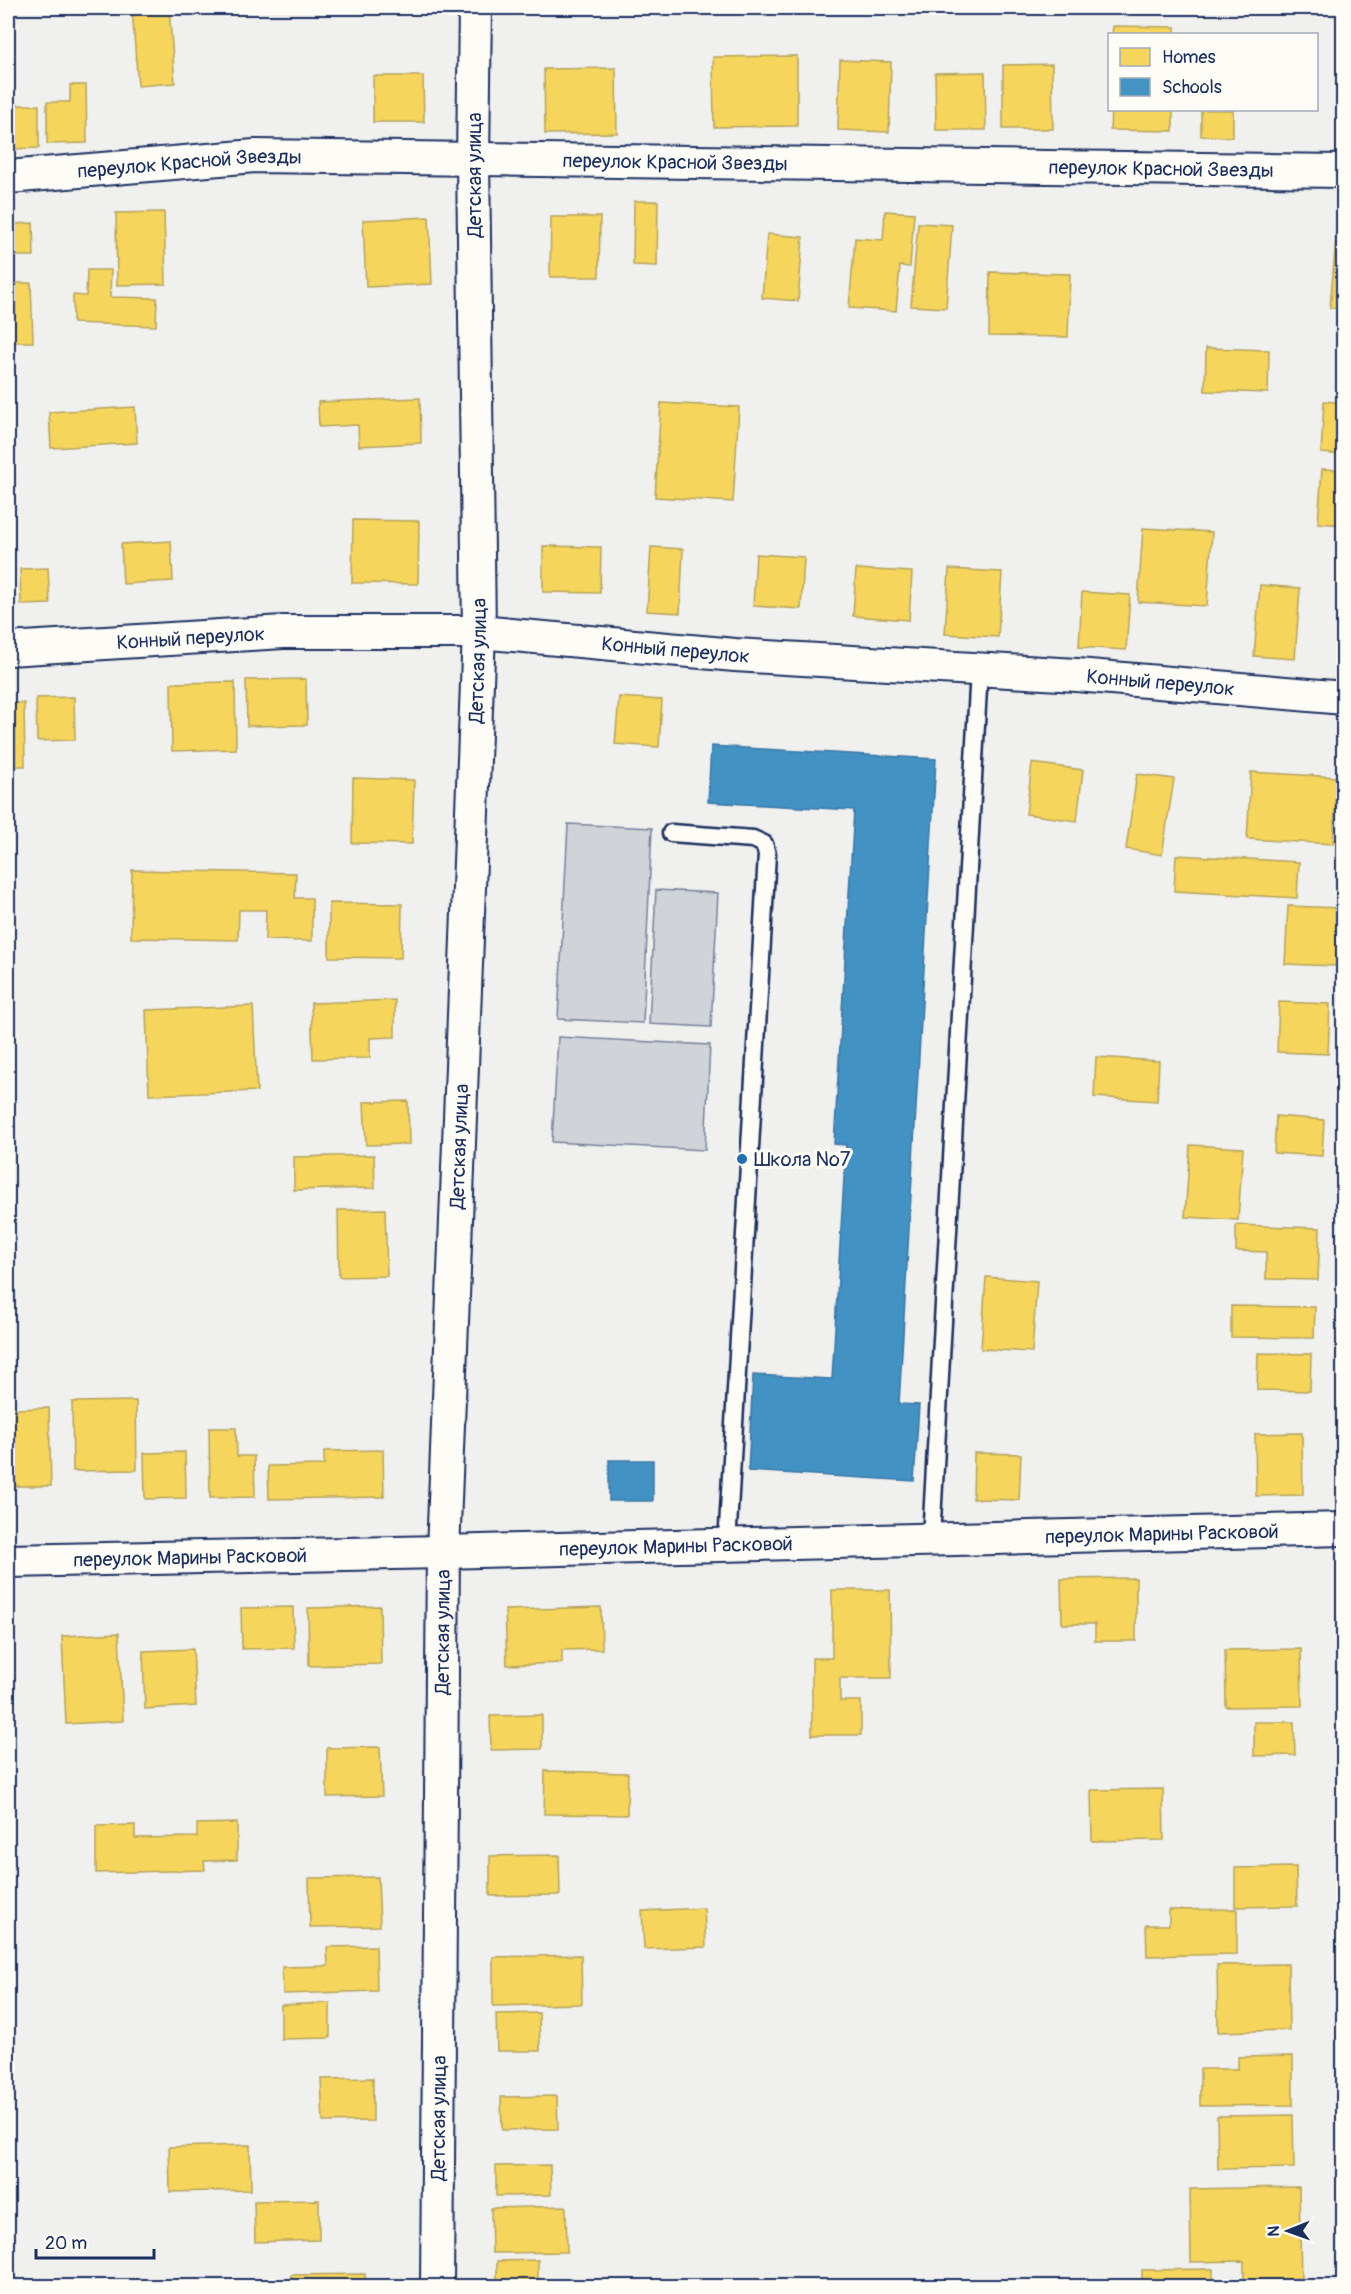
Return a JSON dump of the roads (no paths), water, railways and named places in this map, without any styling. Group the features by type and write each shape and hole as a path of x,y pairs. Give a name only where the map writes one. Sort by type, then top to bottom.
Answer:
{"street":[{"name":"Детская улица","path":"437,2286 443,1552 479,632 473,158 475,8"},
{"name":"переулок Красной Звезды","path":"8,177 255,156 1344,171"},
{"name":"Конный переулок","path":"8,649 283,632 479,632 735,655 1077,675 1344,698"},
{"name":"переулок Марины Расковой","path":"8,1561 1344,1528"}],"lane":[{"path":"931,1539 979,670"},
{"path":"671,833 753,839 764,844 767,854 727,1545"}],"place":[{"name":"Школа №7","path":"742,1159"}]}
